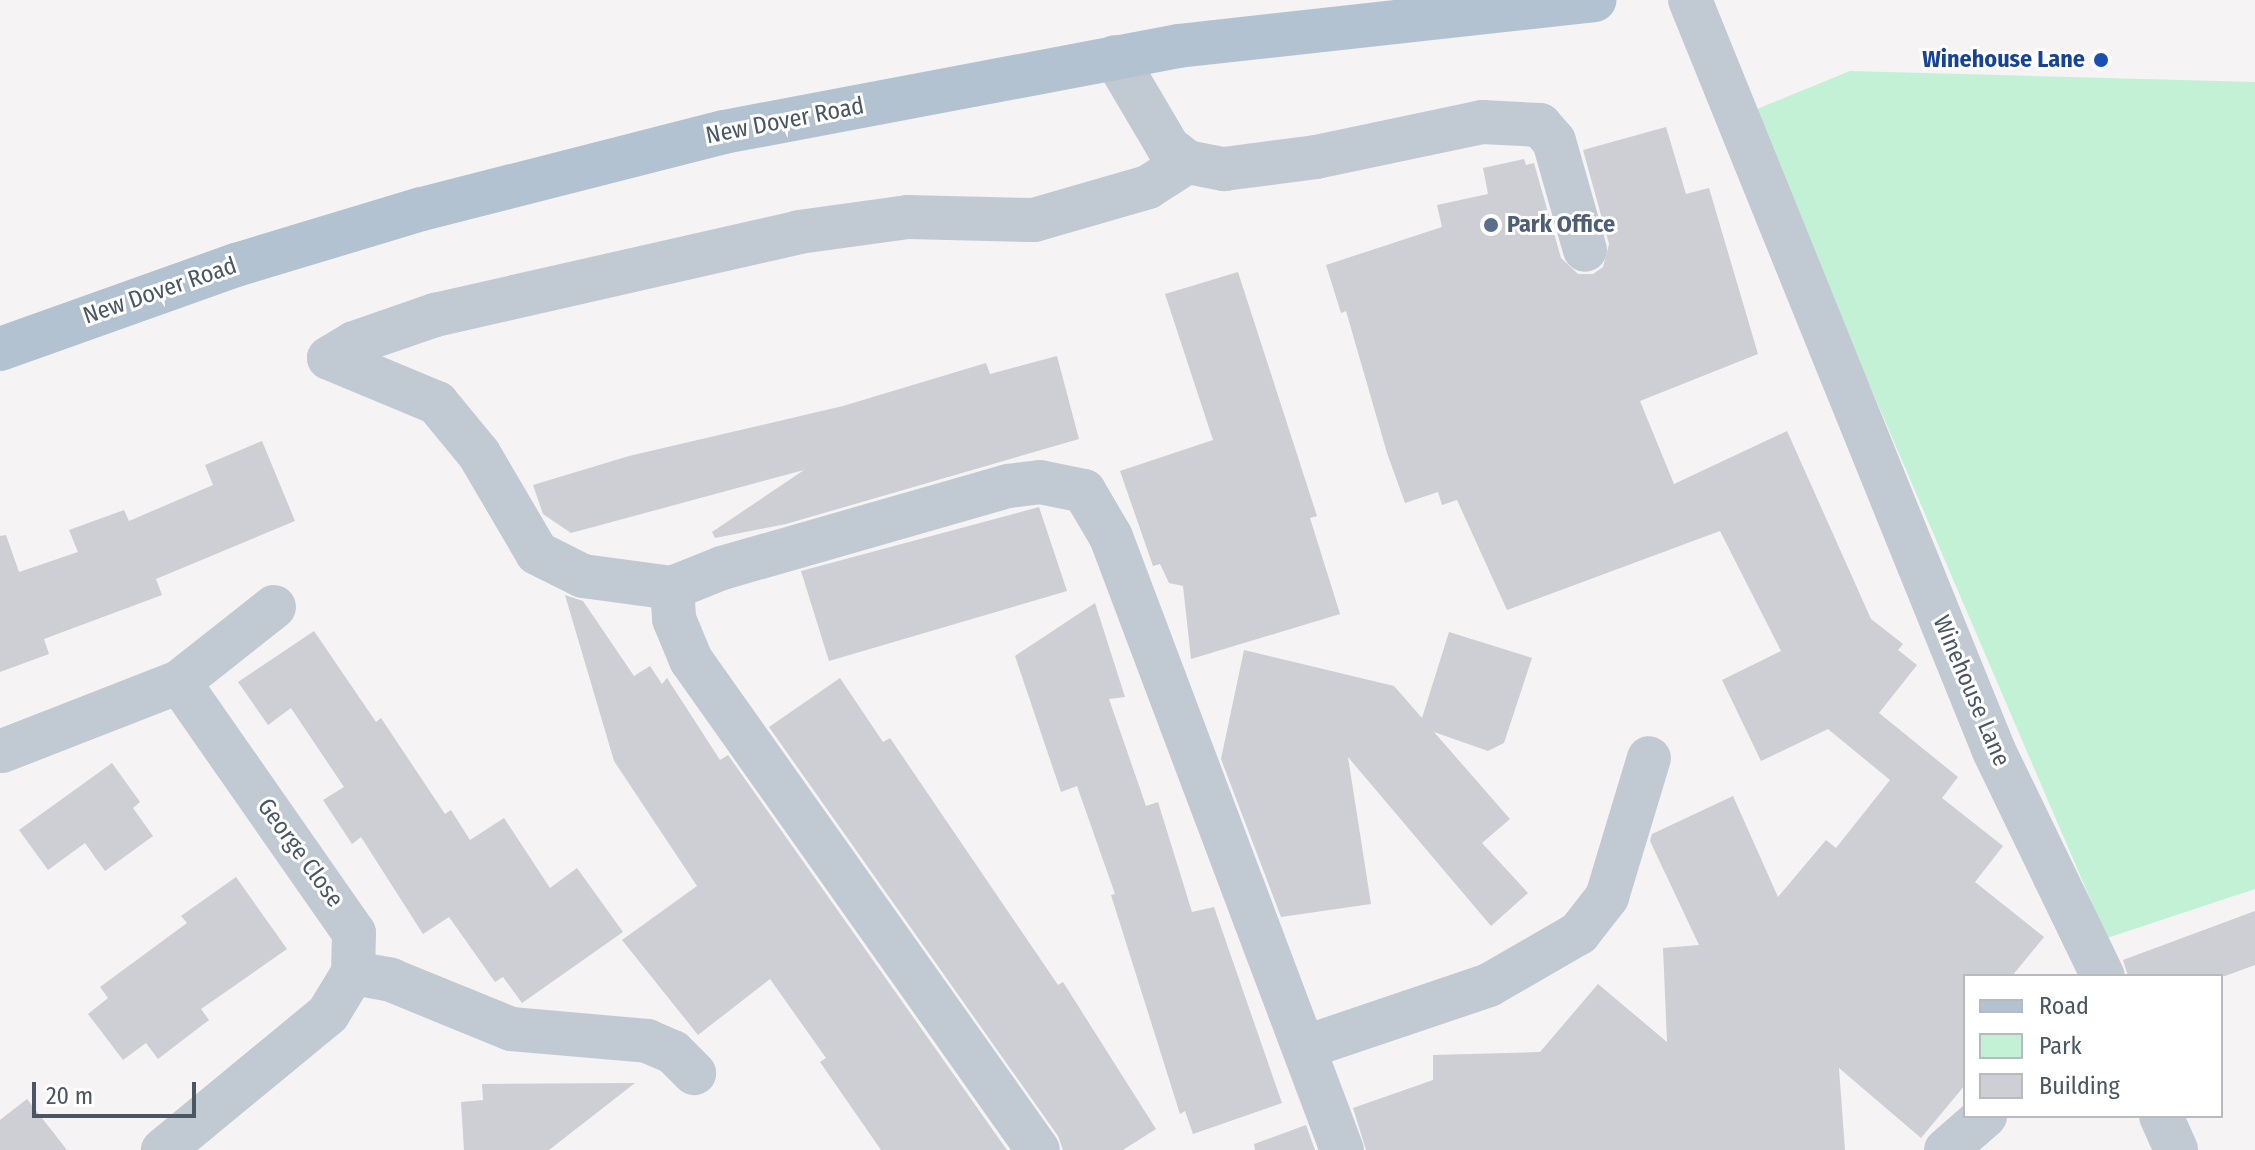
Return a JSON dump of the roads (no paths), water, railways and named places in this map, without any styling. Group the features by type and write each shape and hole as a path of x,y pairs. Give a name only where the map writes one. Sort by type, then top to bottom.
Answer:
{"main road":[{"name":"New Dover Road","path":"0,349 236,265 584,165 724,132 1115,57 1594,0"}],"street":[{"name":"Winehouse Lane","path":"1690,0 1994,751 2097,973"},
{"path":"1115,57 1168,147 1187,162 1224,169 1316,157 1482,122 1540,125 1554,141 1585,250"},
{"path":"1187,162 1148,187 1034,220 908,217 799,232 435,315 354,343 329,358 437,403 479,454 525,538 549,561 583,576 672,588 722,568 1008,486 1040,482 1084,491 1111,537 1210,809 1306,1047 1342,1150"},
{"path":"672,588 674,619 691,660 1038,1150"},
{"path":"2,751 179,682 274,607"},
{"name":"George Close","path":"163,1150 328,1014 353,973 354,933 342,911 179,682"},
{"path":"1306,1047 1489,985 1579,933 1596,917 1607,897 1649,758"},
{"path":"353,973 391,980 511,1029 647,1041 673,1052 694,1073"},
{"path":"1946,1150 1983,1118"},
{"path":"2162,1118 2176,1150"}],"place":[{"name":"Winehouse Lane","path":"2101,60"},
{"name":"Park Office","path":"1491,225"}]}
